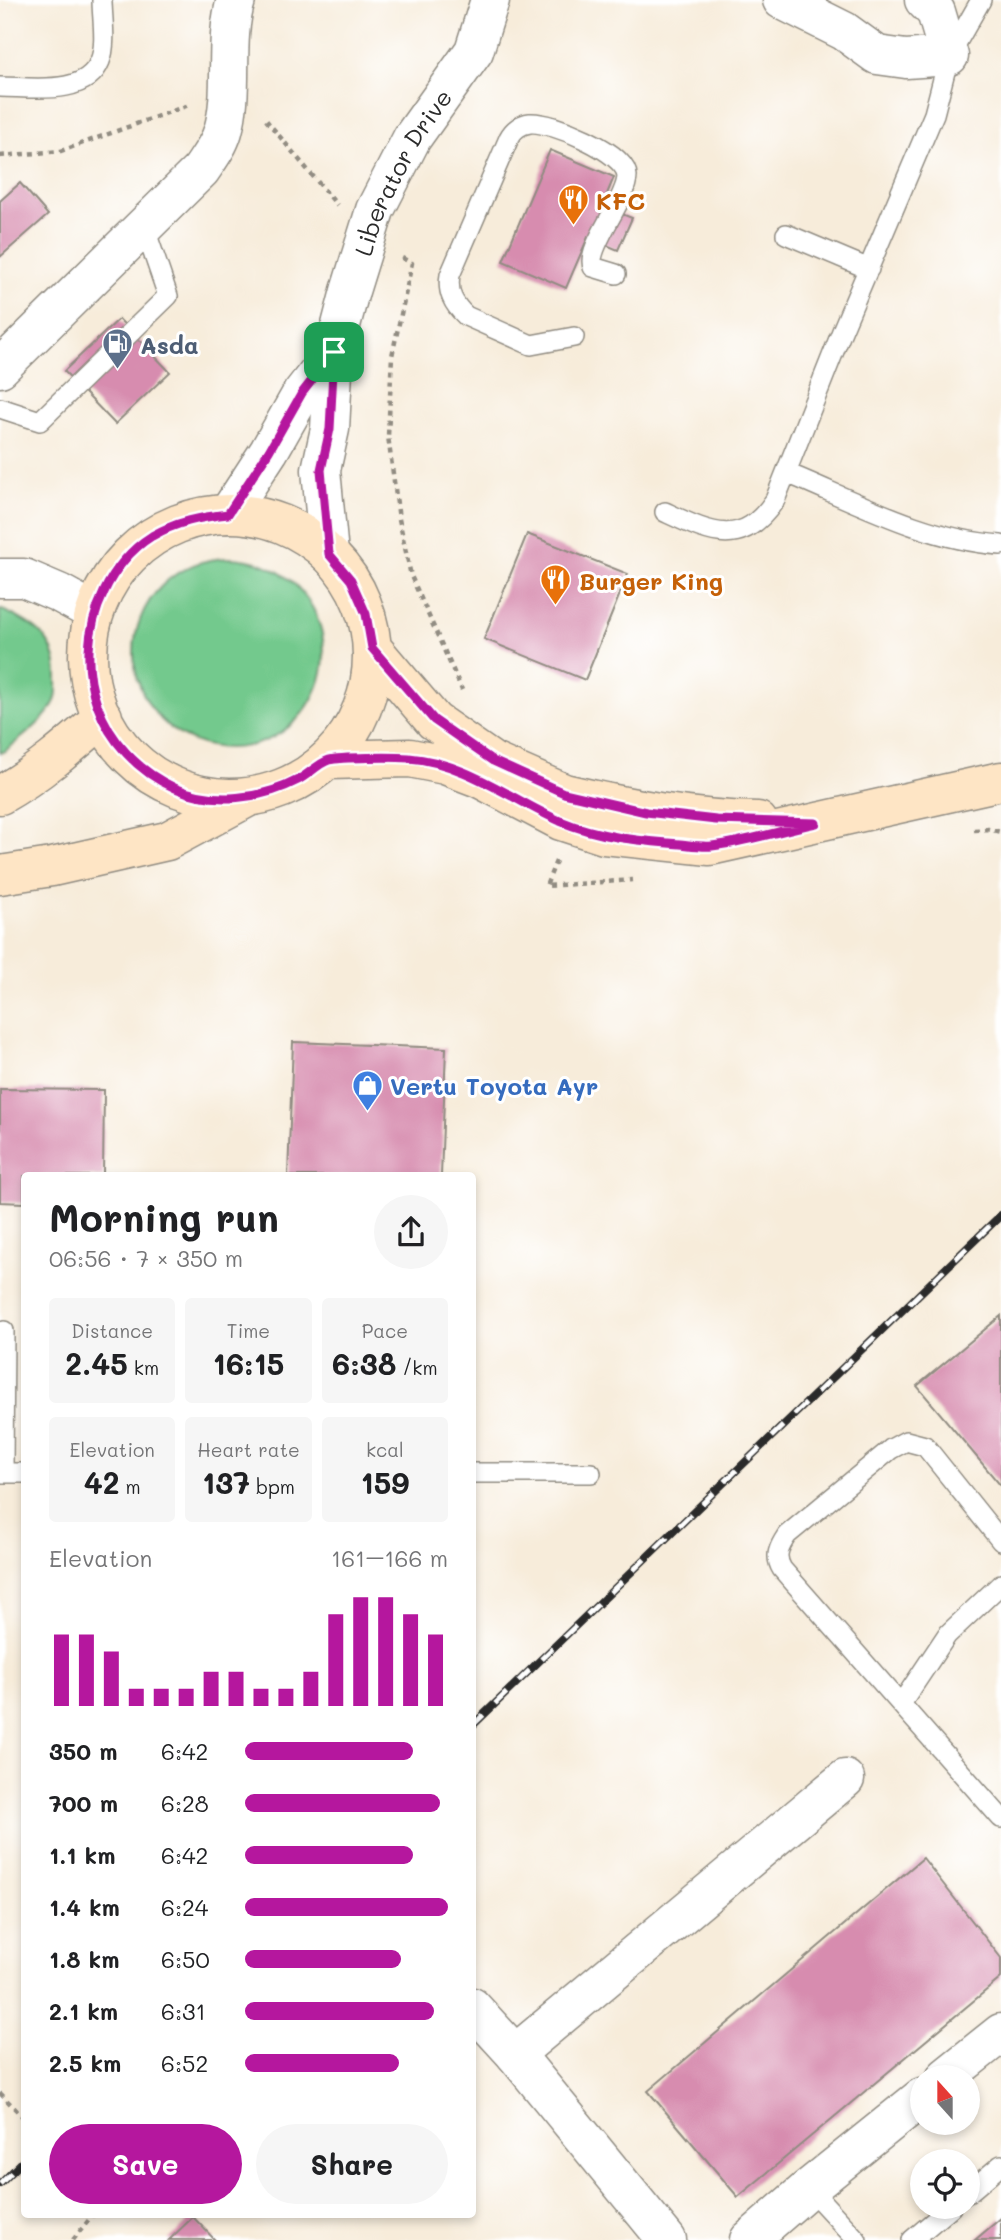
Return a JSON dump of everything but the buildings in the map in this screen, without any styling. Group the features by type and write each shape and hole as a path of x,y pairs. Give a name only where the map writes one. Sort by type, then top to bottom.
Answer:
{"main road":[{"path":"228,514 267,518 302,533 329,554 351,580 366,614 372,648 369,685 353,727 328,760 310,774 282,789 248,797 209,797 176,789 143,770 113,738 93,696 87,651 94,612 110,579 124,560 152,537 193,518 228,514"},
{"path":"372,648 434,720 493,761 564,793 646,812 716,820 816,823"},
{"path":"0,795 28,780 103,717"},
{"path":"328,760 410,758 445,765 479,778 561,821 604,835 647,842 710,846 1001,781"},
{"path":"0,875 91,859 167,841 248,797"}],"street":[{"path":"0,368 201,170 223,133 228,100 229,47 236,0"},
{"name":"Liberator Drive","path":"329,554 321,470 330,429 334,352 375,210 412,138 474,51 490,0"},
{"path":"782,0 844,31 877,55 906,59 950,56 936,12 924,0"},
{"name":"Liberator Drive","path":"228,514 269,451 302,393 334,352"},
{"path":"0,578 24,578 94,612"},
{"path":"515,2054 845,1779"},
{"path":"476,2011 515,2054 667,2240"},
{"path":"961,2065 1001,2033"},
{"path":"750,2240 910,2106"}],"lane":[{"path":"0,87 66,87 84,80 100,62 103,43 102,0"},
{"path":"665,512 701,528 737,532 755,525 765,516 775,500 934,114 950,56 981,0"},
{"path":"574,337 531,345 466,316 450,294 450,275 512,132 520,126 529,123 542,124 571,134 606,150 624,167 627,176 619,199 591,256 593,267 616,274"},
{"path":"0,408 40,421 168,296 144,226"},
{"path":"786,234 869,269"},
{"path":"787,472 919,527 971,543 1001,545"},
{"path":"4,1331 2,1473 21,1473"},
{"path":"1001,1541 925,1446 906,1441 891,1449 788,1535 781,1544 777,1557 782,1569 1001,1818"},
{"path":"476,1473 591,1473"},
{"path":"901,1704 947,1635 1001,1584"},
{"path":"980,2183 1001,2165"},
{"path":"809,2188 857,2240"},
{"path":"912,2240 937,2219"}],"path":[{"path":"0,2093 21,2115"},
{"path":"73,2240 90,2218"}],"green space":[{"path":"229,558 265,565 296,586 317,617 324,653 317,689 296,720 265,741 229,748 193,741 162,720 141,689 134,653 141,617 162,586 193,565"},
{"path":"0,609 33,627 48,643 56,665 57,696 40,722 0,753"}],"railway":[{"path":"476,1722 1001,1215"},
{"path":"0,2184 21,2163"}],"place":[{"name":"KFC","path":"573,227"},
{"name":"Asda","path":"117,371"},
{"name":"Burger King","path":"556,607"},
{"name":"Vertu Toyota Ayr","path":"367,1112"}],"route":[{"path":"334,352 330,429 321,470 329,554 351,580 366,614 372,648 434,720 493,761 564,793 646,812 716,820 816,823 710,846 647,842 604,835 561,821 479,778 445,765 410,758 328,760 310,774 282,789 248,797 209,797 176,789 143,770 113,738 93,696 87,651 94,612 110,579 124,560 152,537 193,518 228,514 269,451 302,393 334,352"}]}
